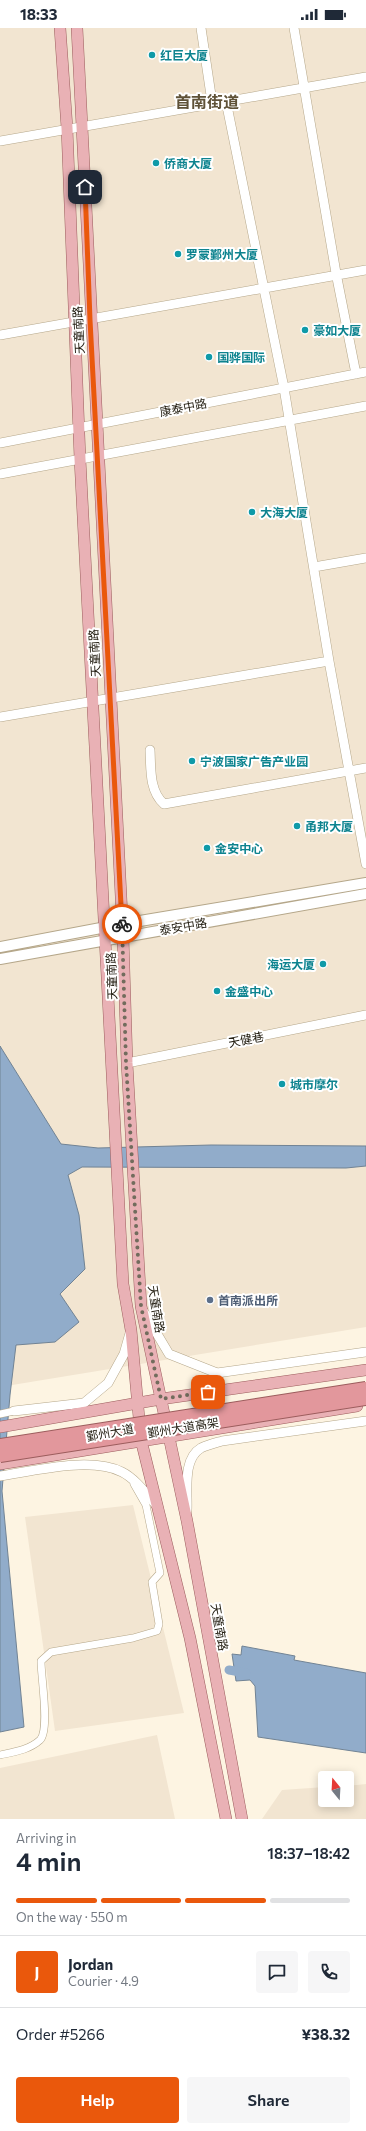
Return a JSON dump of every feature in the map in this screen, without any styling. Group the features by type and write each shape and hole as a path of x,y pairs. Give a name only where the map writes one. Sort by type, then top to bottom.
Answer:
{"highway":[{"name":"鄞州大道高架","path":"0,1445 366,1388"},
{"name":"鄞州大道高架","path":"0,1456 366,1399"}],"main road":[{"name":"天童南路","path":"60,28 67,128 80,458 123,1284 131,1330 136,1403 141,1440 190,1638 226,1819"},
{"name":"天童南路","path":"77,28 83,125 90,320 123,936 126,1063 132,1137 141,1306 187,1522 242,1819"},
{"name":"泰安中路","path":"0,947 122,924 366,883"},
{"name":"泰安中路","path":"0,959 366,894"},
{"name":"鄞州大道","path":"0,1427 161,1399 366,1370"},
{"name":"鄞州大道","path":"0,1464 141,1440 366,1405"}],"street":[{"path":"200,28 212,102"},
{"path":"294,28 336,275 356,374"},
{"path":"0,140 366,76"},
{"path":"226,101 290,420 329,660 366,864"},
{"path":"0,335 75,323 366,270"},
{"name":"康泰中路","path":"0,444 366,372"},
{"path":"0,474 366,406"},
{"path":"314,567 366,558"},
{"path":"0,717 329,660"},
{"path":"150,750 153,787 157,798 164,804 366,768"},
{"name":"天健巷","path":"126,1063 366,1015"},
{"path":"141,1306 169,1354 217,1373 366,1352"},
{"path":"0,1414 84,1403 108,1383 124,1354 131,1330"},
{"path":"187,1522 190,1463 191,1458 200,1449 222,1441 366,1421"},
{"path":"5,1476 77,1466 100,1466 122,1472 132,1480 158,1507 162,1526"},
{"path":"0,1755 27,1749 41,1739 45,1724 41,1661 51,1652 133,1638 157,1631 159,1624 152,1582 160,1573 146,1505 132,1480"}],"shaded area":[{"path":"0,28 366,28 366,1327 0,1387"},
{"path":"133,1505 184,1713 55,1731 25,1517"},
{"path":"157,1735 175,1819 0,1819 0,1768"},
{"path":"366,1784 366,1819 262,1819 282,1790 318,1787 318,1807 354,1807 354,1785"}],"water":[{"path":"0,1046 61,1144 98,1148 211,1145 366,1146 366,1166 346,1168 82,1167 68,1175 79,1215 85,1269 60,1294 79,1322 55,1342 16,1345 2,1491 24,1727 0,1732"},
{"path":"242,1646 295,1656 294,1660 366,1673 366,1753 258,1737 255,1686 250,1680 236,1681 232,1654 241,1655"}],"waterway":[{"path":"229,1670 246,1673"}],"way so far":[{"path":"122,924 126,1063 132,1137 141,1306 161,1399 208,1392"}],"place":[{"name":"红巨大厦","path":"152,55"},
{"name":"侨商大厦","path":"156,163"},
{"name":"罗蒙鄞州大厦","path":"178,254"},
{"name":"豪如大厦","path":"305,330"},
{"name":"国骅国际","path":"209,357"},
{"name":"大海大厦","path":"252,512"},
{"name":"宁波国家广告产业园","path":"192,761"},
{"name":"甬邦大厦","path":"297,826"},
{"name":"金安中心","path":"207,848"},
{"name":"海运大厦","path":"323,964"},
{"name":"金盛中心","path":"217,991"},
{"name":"城市摩尔","path":"282,1084"},
{"name":"首南派出所","path":"210,1300"}],"district":[{"name":"首南街道","path":"207,101"}],"route":[{"path":"85,187 90,320 122,924"}]}
